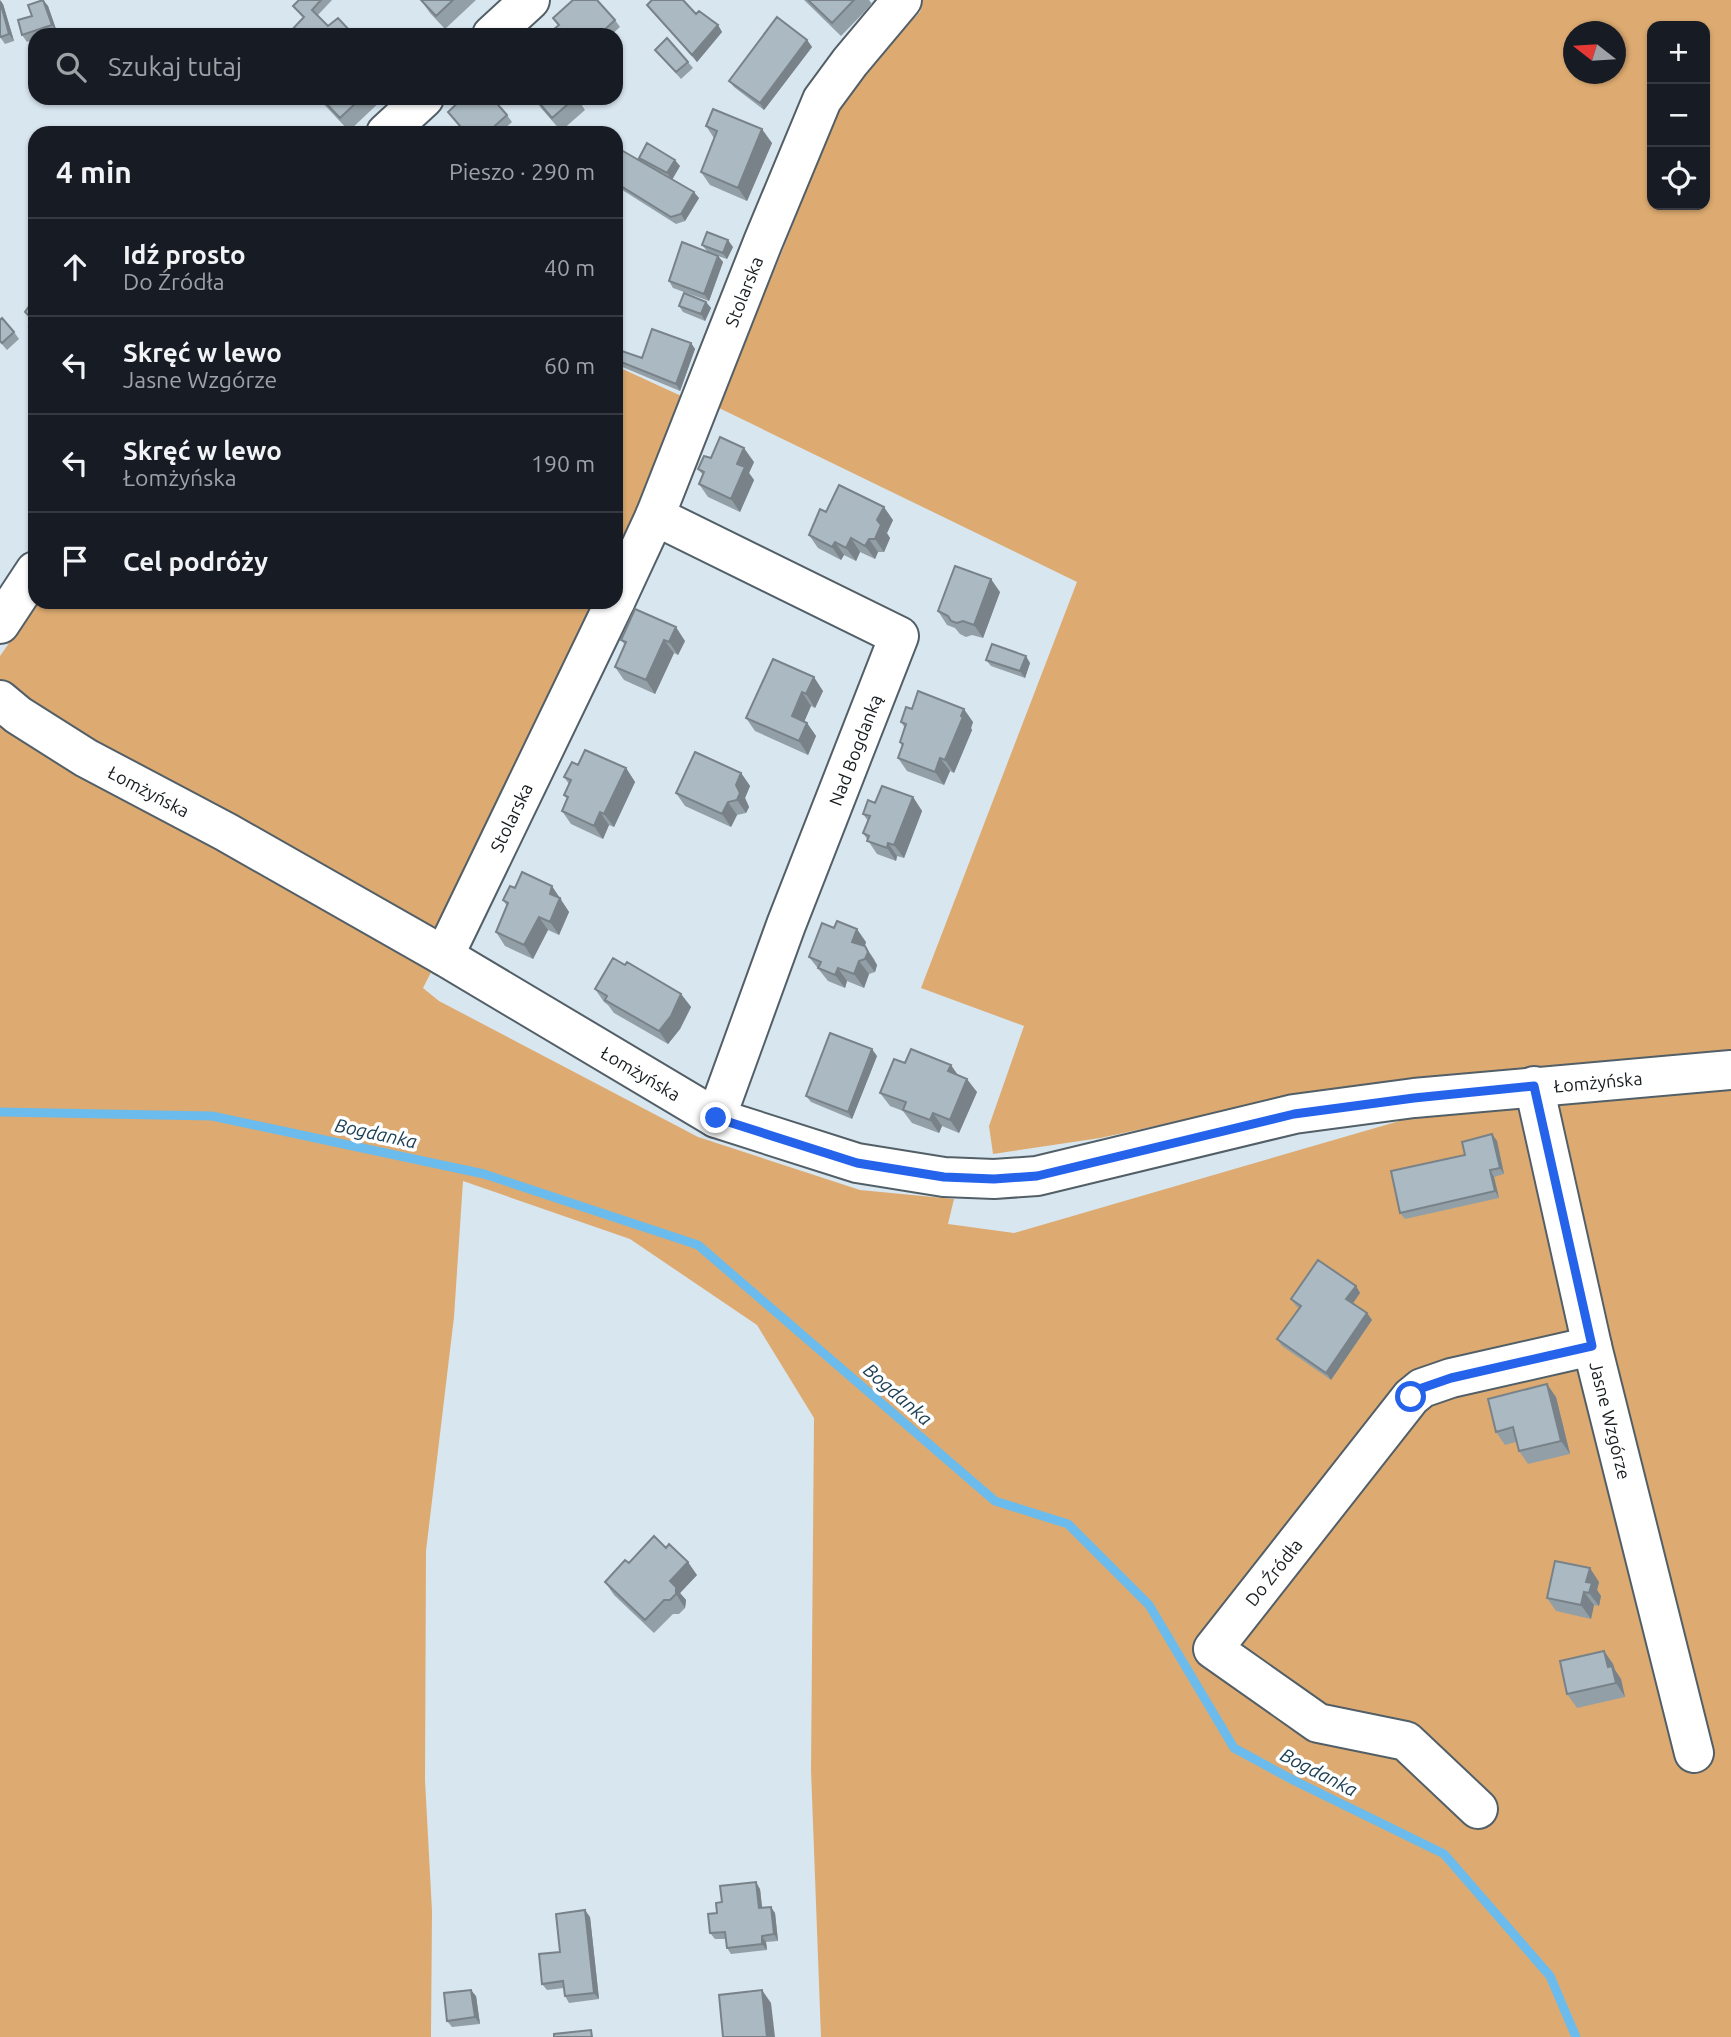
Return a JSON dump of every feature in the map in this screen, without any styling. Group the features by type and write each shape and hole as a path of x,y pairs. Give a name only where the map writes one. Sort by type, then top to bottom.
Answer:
{"street":[{"path":"500,28 530,0"},
{"name":"Stolarska","path":"623,584 655,516 822,100 849,62 902,0"},
{"path":"394,126 416,105"},
{"name":"Nad Bogdanką","path":"655,516 899,636 786,925 716,1118"},
{"path":"0,624 28,582"},
{"name":"Stolarska","path":"444,956 611,609"},
{"name":"Łomżyńska","path":"0,700 18,715 86,758 226,832 444,956 716,1118 857,1163 944,1177 994,1179 1037,1176 1294,1114 1414,1098 1731,1070"},
{"name":"Jasne Wzgórze","path":"1534,1086 1592,1346 1694,1753"},
{"name":"Do Źródła","path":"1478,1809 1405,1741 1318,1723 1213,1648 1411,1397 1422,1388 1451,1378 1592,1346"}],"shaded area":[{"path":"923,0 1731,0 1731,1054 1497,1072 1347,1087 1100,1138 993,1154 989,1126 1024,1026 921,988 1077,582 717,407 847,86 920,12"},
{"path":"623,369 690,400 623,548"},
{"path":"33,609 596,609 448,939 423,988 439,1001 698,1137 860,1190 954,1199 948,1224 1014,1233 1420,1115 1731,1088 1731,2037 821,2037 811,1770 814,1418 757,1325 630,1239 463,1181 454,1317 426,1551 425,1780 432,1911 431,2037 0,2037 0,656"}],"building":[{"path":"43,0 52,25 28,28 28,33 22,35 18,20 32,16 28,5"},
{"path":"299,0 321,0 312,10 328,26 338,18 347,28 294,28 304,17 293,6"},
{"path":"421,0 453,0 436,16"},
{"path":"573,0 597,0 615,20 606,28 555,28 559,25 553,18"},
{"path":"652,0 683,0 696,14 699,11 718,25 692,55 647,5"},
{"path":"808,0 854,0 832,23"},
{"path":"0,1 9,34 1,37 0,35"},
{"path":"777,17 807,40 760,103 729,81"},
{"path":"667,38 688,62 676,72 655,50"},
{"path":"328,105 354,105 340,118"},
{"path":"456,105 498,105 507,115 495,126 460,126 448,112"},
{"path":"541,105 567,105 552,118"},
{"path":"713,109 762,129 738,188 701,172 717,131 706,126"},
{"path":"647,143 675,160 667,173 639,158"},
{"path":"623,151 694,192 681,214 671,217 623,187"},
{"path":"707,232 728,240 723,253 702,245"},
{"path":"682,242 718,256 704,294 669,281"},
{"path":"684,293 706,302 701,314 679,306"},
{"path":"2,318 14,332 2,343 0,320"},
{"path":"652,329 691,343 676,384 623,363 623,351 642,358"},
{"path":"720,437 744,448 737,464 745,467 731,499 699,484 704,472 698,469 704,456 711,458"},
{"path":"839,485 884,507 877,520 881,525 875,539 869,539 865,546 851,538 846,548 835,542 832,547 809,535 820,509 826,512"},
{"path":"955,566 991,579 974,625 951,621 948,616 938,611"},
{"path":"635,609 676,627 669,642 664,640 646,680 615,667 626,642 621,640"},
{"path":"992,644 1026,656 1020,671 986,660"},
{"path":"773,659 814,677 806,694 802,692 792,716 807,723 799,741 746,718"},
{"path":"918,691 964,709 945,760 940,758 935,772 898,758 906,724 901,722 906,707 912,709"},
{"path":"585,750 626,768 604,814 600,812 594,826 562,811 568,797 564,795 571,780 564,777 572,762 578,765"},
{"path":"695,752 741,773 736,785 740,793 737,800 728,802 722,814 676,793"},
{"path":"882,786 913,797 894,845 888,843 887,848 867,841 869,836 863,833 870,816 863,814 868,800 875,803"},
{"path":"522,872 552,886 550,894 560,898 550,922 539,917 524,945 496,932 508,903 503,900 510,886 515,888"},
{"path":"837,921 857,929 852,942 865,946 868,952 865,959 859,961 854,974 838,968 835,975 818,968 821,962 809,957 822,923 834,928"},
{"path":"613,958 625,965 627,962 681,994 671,1016 659,1031 605,1000 607,996 595,989"},
{"path":"830,1033 872,1049 848,1112 806,1096"},
{"path":"911,1049 951,1065 948,1071 967,1079 950,1120 933,1113 930,1120 903,1110 906,1102 880,1093 894,1059 905,1063"},
{"path":"1492,1134 1500,1168 1490,1170 1495,1191 1400,1213 1391,1171 1465,1155 1462,1142"},
{"path":"1318,1260 1356,1286 1346,1299 1367,1313 1326,1373 1277,1339 1301,1306 1291,1299"},
{"path":"1547,1384 1561,1441 1519,1451 1513,1427 1496,1432 1488,1399"},
{"path":"654,1536 666,1548 669,1544 688,1562 670,1581 676,1587 676,1594 670,1600 664,1600 645,1620 605,1582 625,1560 629,1563"},
{"path":"1555,1561 1590,1568 1586,1582 1592,1583 1589,1593 1584,1592 1581,1605 1547,1598"},
{"path":"1604,1651 1608,1667 1612,1666 1616,1683 1567,1694 1560,1661"},
{"path":"756,1882 759,1908 771,1907 774,1934 762,1936 762,1944 727,1948 725,1932 710,1933 708,1914 717,1913 716,1903 722,1902 720,1886"},
{"path":"585,1910 594,1993 565,1996 563,1981 542,1984 539,1954 560,1952 556,1914"},
{"path":"471,1990 475,2017 447,2021 444,1993"},
{"path":"762,1990 767,2037 723,2037 719,1995"},
{"path":"591,2030 592,2037 554,2037 554,2034"}],"waterway":[{"name":"Bogdanka","path":"0,1112 212,1116 484,1174 698,1245 995,1501 1068,1524 1149,1605 1234,1748 1444,1854 1550,1976 1576,2037"}],"route":[{"path":"716,1118 857,1163 944,1177 994,1179 1037,1176 1294,1114 1534,1086 1592,1346 1451,1378 1422,1388 1411,1397"}]}
